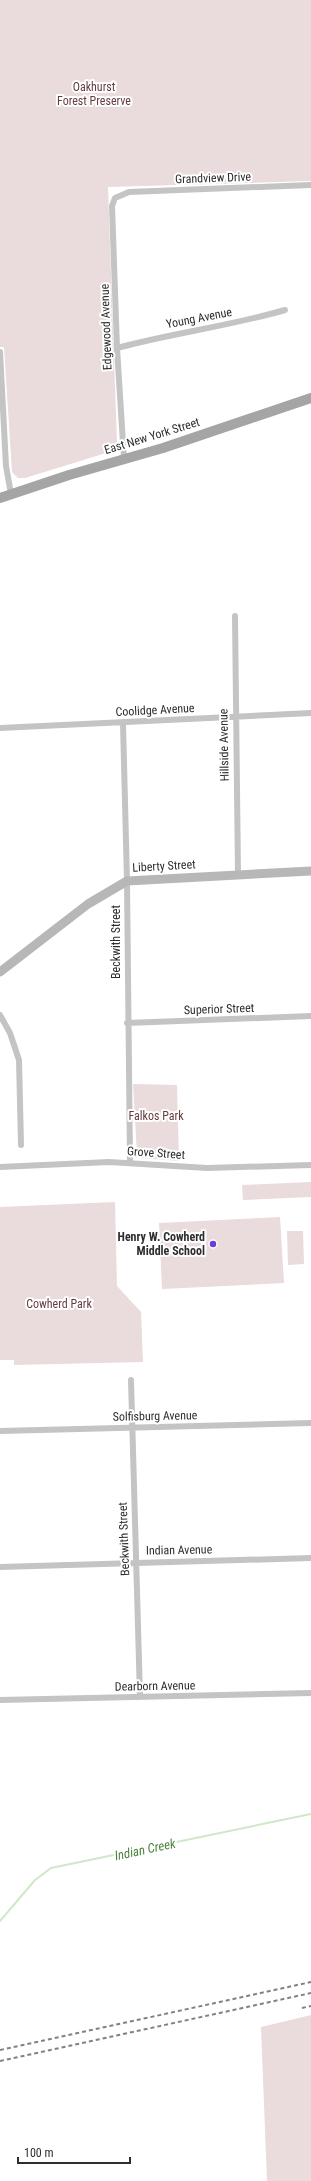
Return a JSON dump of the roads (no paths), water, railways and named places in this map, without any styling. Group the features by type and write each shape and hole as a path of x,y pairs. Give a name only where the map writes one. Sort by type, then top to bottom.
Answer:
{"main road":[{"name":"East New York Street","path":"0,498 311,398"}],"street":[{"name":"Grandview Drive","path":"117,196 129,192 311,185"},
{"name":"Edgewood Avenue","path":"117,196 112,206 117,348 124,459"},
{"name":"Young Avenue","path":"117,348 159,337 251,320 285,310"},
{"path":"0,352 6,466 11,494"},
{"name":"Hillside Avenue","path":"235,616 238,874"},
{"name":"Coolidge Avenue","path":"0,728 235,718 311,713"},
{"name":"Beckwith Street","path":"123,723 127,880 127,1023 130,1162"},
{"name":"Liberty Street","path":"0,972 88,904 127,880 311,871"},
{"path":"0,1015 10,1033 18,1060 21,1146"},
{"name":"Superior Street","path":"127,1023 311,1016"},
{"name":"Grove Street","path":"0,1167 130,1162 207,1168 311,1165"},
{"name":"Beckwith Street","path":"131,1380 140,1697"},
{"name":"Solfisburg Avenue","path":"0,1431 311,1423"},
{"name":"Indian Avenue","path":"0,1567 311,1558"},
{"name":"Dearborn Avenue","path":"0,1700 311,1693"}],"waterway":[{"name":"Indian Creek","path":"0,1921 35,1880 51,1868 311,1814"}],"railway":[{"path":"0,2050 311,1982"},
{"path":"0,2061 311,1993"},
{"path":"302,2008 311,2006"}],"place":[{"name":"Henry W. Cowherd Middle School","path":"213,1244"}],"park label":[{"name":"Oakhurst Forest Preserve","path":"94,94"},
{"name":"Falkos Park","path":"156,1116"},
{"name":"Cowherd Park","path":"59,1304"}]}
